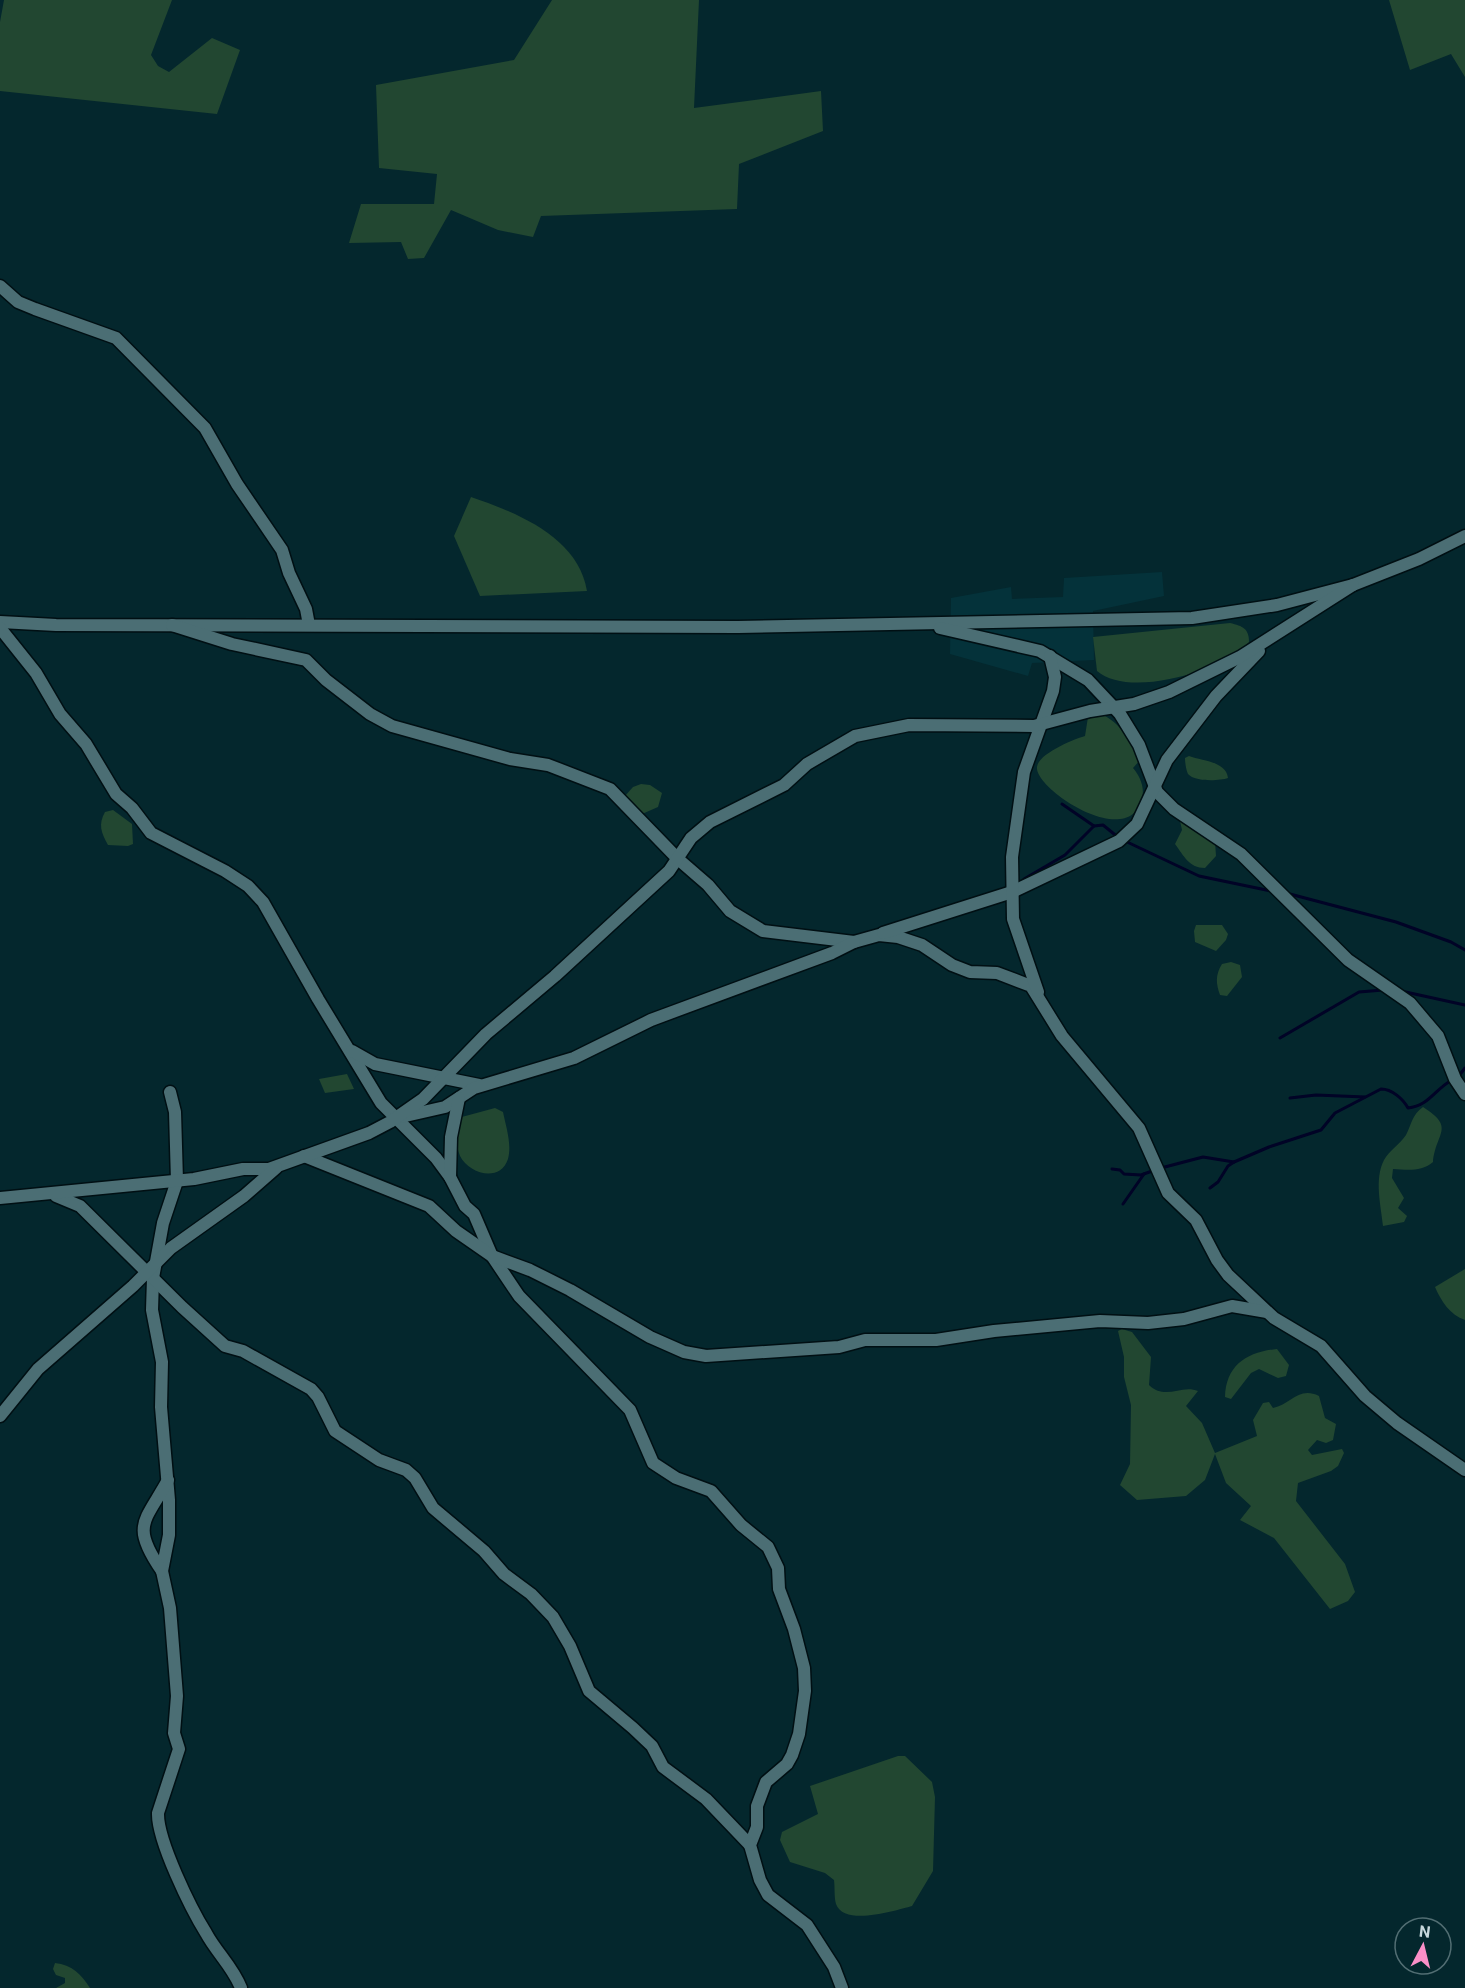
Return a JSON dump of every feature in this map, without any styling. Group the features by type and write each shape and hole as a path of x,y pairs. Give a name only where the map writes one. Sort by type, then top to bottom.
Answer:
{"street":[{"path":"0,286 18,302 116,338 205,428 237,484 282,550 289,573 306,609 309,625"},
{"path":"0,622 172,625 738,627 1192,618 1277,605 1353,585 1419,559 1465,536"},
{"path":"0,1198 51,1195 177,1181 229,1171 262,1170 369,1133 395,1119 423,1099 486,1034 555,976 669,871 691,838 710,822 784,785 807,764 855,736 909,725 999,727 1041,724 1090,711 1115,709 1169,692 1240,657 1353,585"},
{"path":"919,623 1016,645 1050,656 1088,680 1115,709 1138,745 1154,787 1174,809 1241,854 1348,960 1410,1003 1438,1036 1455,1079 1465,1094"},
{"path":"172,625 232,644 306,660 326,680 370,714 392,726 510,759 548,765 597,783 618,796 678,859 708,885 730,910 764,931 854,942"},
{"path":"0,628 36,673 60,714 86,744 116,794 132,808 151,833 225,871 248,886 263,902 381,1103 436,1158 450,1177 465,1206 474,1214 492,1256 519,1296 630,1410 653,1463 676,1479 711,1491 741,1525 761,1539 775,1558 779,1589 794,1629 804,1668 805,1691 799,1734 792,1755 787,1764 766,1782 757,1806 757,1827 750,1845"},
{"path":"395,1119 434,1111 481,1085 520,1076 574,1058 651,1020 832,953 854,942 1012,892 1119,842 1137,824 1167,760 1216,696 1280,633"},
{"path":"1050,656 1055,677 1024,772 1012,857 1013,918 1040,996 1062,1036 1139,1128 1168,1193 1196,1220 1217,1260 1228,1275 1270,1313 1321,1346 1365,1396 1396,1423 1465,1470"},
{"path":"879,935 898,937 922,945 952,965 970,972 997,973 1016,979 1031,986 1040,996"},
{"path":"349,1050 375,1064 481,1085"},
{"path":"158,1260 163,1223 177,1181 176,1112 170,1092"},
{"path":"450,1177 451,1137 459,1098"},
{"path":"304,1156 429,1206 456,1231 492,1256 530,1269 650,1337 684,1352 706,1356 839,1347 865,1340 936,1340 994,1331 1100,1321 1148,1323 1184,1319 1232,1306 1270,1313"},
{"path":"0,1416 38,1369 150,1275 158,1260 171,1248 244,1196 279,1165"},
{"path":"51,1195 80,1206 225,1346 251,1355 311,1389 318,1397 335,1431 351,1444 379,1460 406,1470 415,1478 434,1508 484,1551 504,1574 531,1594 553,1617 570,1646 590,1691 652,1746 663,1767 706,1799 750,1845 760,1880 768,1895 807,1925 834,1966 842,1988"},
{"path":"150,1275 152,1310 162,1362 161,1407 169,1479 169,1535 162,1571"},
{"path":"169,1479 148,1510 144,1543 162,1571 170,1608 177,1696 174,1733 179,1749 158,1813 158,1824 178,1876 206,1934 241,1988"}],"shaded area":[{"path":"1162,572 1164,596 1093,611 1094,660 1032,663 1028,676 950,654 951,598 1011,587 1012,599 1063,597 1064,578"}],"green space":[{"path":"4,0 172,0 151,55 158,66 169,72 212,38 240,50 217,114 0,91 0,22"},
{"path":"552,0 699,0 694,108 821,91 823,131 739,164 737,209 541,216 533,237 498,230 451,210 424,258 408,259 401,242 349,243 361,204 434,204 437,174 379,168 376,85 514,60"},
{"path":"1389,0 1465,0 1465,77 1451,54 1410,70"},
{"path":"471,497 526,520 559,542 572,556 581,572 587,591 480,596 454,536"},
{"path":"1230,623 1244,629 1248,634 1249,642 1219,663 1198,671 1152,682 1131,682 1112,679 1097,671 1093,637"},
{"path":"1101,714 1114,722 1129,739 1140,760 1133,768 1141,782 1142,798 1134,813 1120,819 1103,818 1066,801 1050,789 1040,777 1037,767 1043,757 1050,752 1085,736 1088,717"},
{"path":"1189,756 1213,762 1223,768 1228,778 1207,780 1191,777 1185,764 1185,758"},
{"path":"641,784 650,785 662,793 658,807 642,814 625,796 633,787"},
{"path":"113,810 132,824 133,844 108,845 101,825 105,812"},
{"path":"1183,819 1215,841 1216,856 1205,868 1191,864 1175,844 1182,830 1180,821"},
{"path":"1196,925 1222,925 1228,934 1226,940 1216,951 1195,942"},
{"path":"1231,962 1240,965 1242,977 1227,996 1220,995 1217,983 1218,972 1222,964"},
{"path":"347,1074 354,1089 325,1093 319,1079"},
{"path":"1423,1107 1439,1120 1441,1126 1433,1162 1419,1169 1393,1169 1392,1178 1404,1198 1398,1208 1407,1216 1404,1222 1383,1226 1379,1193 1381,1167 1386,1157 1406,1135 1414,1116"},
{"path":"495,1108 503,1112 508,1136 508,1159 498,1171 484,1173 470,1167 460,1156 457,1142 458,1118"},
{"path":"1465,1269 1465,1320 1455,1315 1447,1307 1435,1287"},
{"path":"1122,1329 1132,1332 1151,1357 1149,1385 1155,1390 1167,1392 1192,1389 1198,1391 1186,1406 1202,1423 1215,1453 1257,1436 1253,1420 1263,1403 1269,1402 1273,1408 1305,1393 1319,1396 1325,1418 1336,1424 1333,1440 1326,1443 1317,1440 1308,1450 1312,1455 1342,1449 1344,1453 1338,1466 1331,1471 1298,1483 1296,1501 1345,1564 1355,1592 1348,1601 1330,1609 1274,1538 1240,1520 1251,1506 1226,1483 1215,1454 1205,1480 1186,1496 1137,1500 1120,1485 1130,1464 1131,1405 1124,1377 1124,1357 1118,1331"},
{"path":"1277,1349 1289,1365 1286,1376 1278,1378 1259,1369 1251,1373 1231,1399 1225,1397 1229,1376 1240,1362 1256,1353"},
{"path":"898,1756 905,1756 932,1782 935,1797 933,1871 912,1906 871,1915 849,1915 841,1911 836,1904 834,1880 825,1873 790,1862 780,1840 782,1832 818,1814 810,1786"},
{"path":"55,1963 76,1971 90,1988 56,1988 65,1983 65,1978 56,1975 53,1969"}],"waterway":[{"path":"1062,804 1094,826"},
{"path":"1024,879 1065,855 1094,826 1103,825 1119,838"},
{"path":"1125,841 1199,876 1271,891"},
{"path":"1286,893 1396,922 1451,942 1465,950"},
{"path":"1280,1038 1359,992 1383,990"},
{"path":"1401,991 1465,1005"},
{"path":"1458,1077 1465,1068"},
{"path":"1210,1188 1218,1182 1228,1166 1234,1162 1269,1147 1321,1130 1335,1113 1381,1089 1397,1095 1408,1108 1427,1101 1452,1080"},
{"path":"1290,1098 1316,1095 1365,1097"},
{"path":"1161,1168 1203,1157 1234,1162"},
{"path":"1112,1169 1120,1170 1124,1174 1141,1175 1155,1170"},
{"path":"1123,1204 1144,1174"}]}
